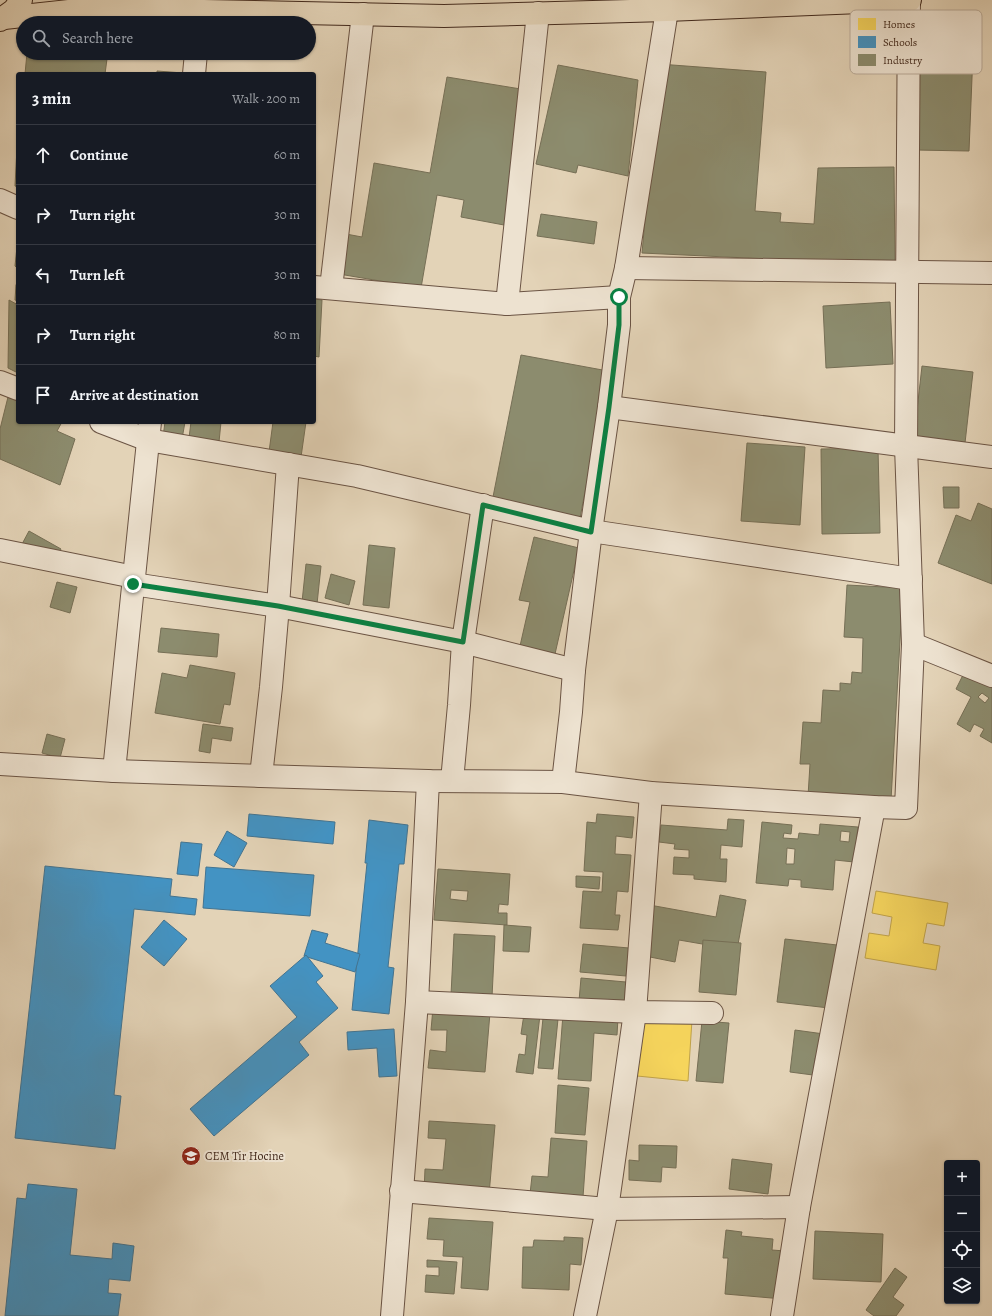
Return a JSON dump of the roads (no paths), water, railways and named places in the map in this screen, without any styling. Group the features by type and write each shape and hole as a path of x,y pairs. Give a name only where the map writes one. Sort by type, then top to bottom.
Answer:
{"main road":[{"path":"2,19 14,10 21,0"},
{"path":"254,16 363,14 444,16 667,10 786,3 909,0"},
{"path":"27,16 69,11 108,9 188,16"},
{"path":"2,19 16,17"}],"lane":[{"path":"909,0 909,10"},
{"path":"563,782 574,670 619,325 619,297 626,268 667,10"},
{"path":"507,304 538,13"},
{"path":"363,14 323,287 507,304 619,297"},
{"path":"194,72 195,60"},
{"path":"0,764 114,771 261,776 428,781 563,782 650,792 906,808 913,644 912,579 906,446 908,74"},
{"path":"0,200 16,207"},
{"path":"626,268 992,273"},
{"path":"0,382 16,388"},
{"path":"609,407 992,457"},
{"path":"112,424 149,431 288,464 357,476 591,532 912,579"},
{"path":"114,771 149,431"},
{"path":"261,776 271,687 288,464"},
{"path":"452,781 463,642 483,505"},
{"path":"0,550 133,580 278,606 463,642 574,670"},
{"path":"913,644 992,676"},
{"path":"392,1316 417,1002 428,781"},
{"path":"585,1316 606,1209 635,1012 650,792"},
{"path":"782,1316 799,1207 874,807"},
{"path":"417,1002 635,1012 712,1013"},
{"path":"401,1191 606,1209 799,1207"}],"place":[{"name":"CEM Tir Hocine","path":"191,1156"}]}
